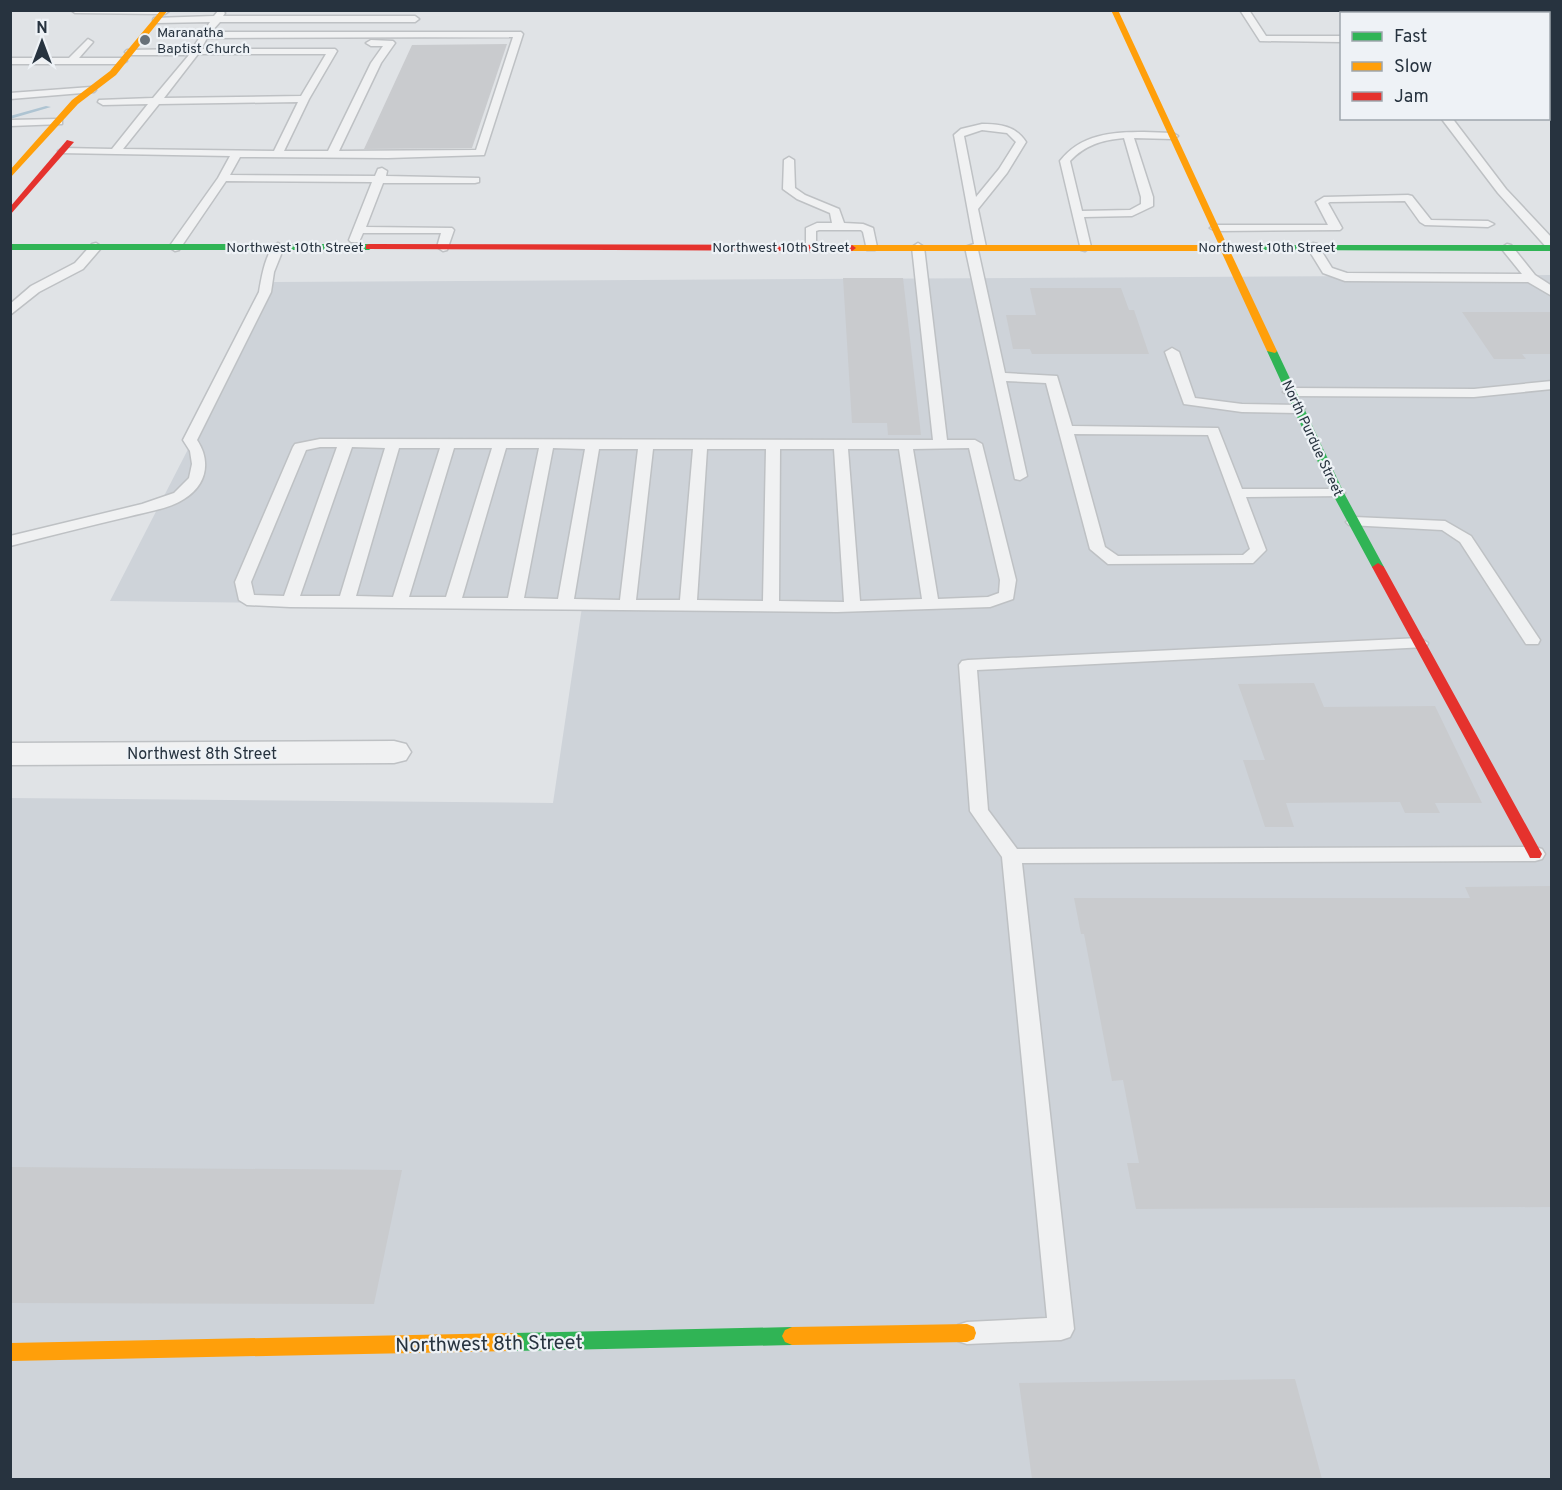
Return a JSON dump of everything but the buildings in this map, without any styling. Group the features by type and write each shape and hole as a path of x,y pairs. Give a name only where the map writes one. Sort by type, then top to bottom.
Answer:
{"main road":[{"name":"North Purdue Street","path":"1114,10 1226,247 1290,392 1338,493 1535,854"},
{"path":"10,176 75,102 113,73 162,14"},
{"path":"99,106 113,73"},
{"path":"10,213 76,134"},
{"name":"Northwest 10th Street","path":"10,247 1551,247"},
{"name":"Northwest 8th Street","path":"10,1352 968,1333"}],"street":[{"name":"Northwest 8th Street","path":"10,754 393,752"}],"lane":[{"path":"75,10 220,15 417,14 413,26 390,43 376,63 332,154"},
{"path":"1244,10 1263,39 1340,39"},
{"path":"114,152 195,52 204,35 220,15"},
{"path":"63,150 388,155 480,153 518,34 204,35"},
{"path":"72,61 88,42"},
{"path":"278,153 304,99 332,51 340,45 515,43"},
{"path":"10,61 72,61 195,52 332,51"},
{"path":"15,96 29,82"},
{"path":"15,96 91,90"},
{"path":"99,106 156,100 304,99"},
{"path":"1448,120 1508,198 1551,247"},
{"path":"10,123 58,122"},
{"path":"972,209 1003,171 1021,142 1016,133 1008,129 980,128 965,130 959,135 972,209 975,247 1020,476"},
{"path":"1078,214 1132,213 1147,206 1147,197 1128,136"},
{"path":"1085,247 1065,161 1080,144 1088,141 1128,136 1173,136"},
{"path":"175,247 223,178 237,153"},
{"path":"352,247 388,155"},
{"path":"789,160 789,189 801,197 835,211 839,227"},
{"path":"223,178 475,180"},
{"path":"1397,183 1424,220 1442,224 1488,224"},
{"path":"1216,228 1332,229 1337,227 1323,202 1328,198 1408,198"},
{"path":"1442,224 1460,248"},
{"path":"810,247 810,230 817,226 863,227 869,230 871,247"},
{"path":"1332,229 1344,248"},
{"path":"1537,229 1551,229"},
{"path":"359,230 448,230 443,247"},
{"path":"10,311 35,289 79,266 96,247"},
{"path":"10,542 147,507 179,496 196,479 199,464 190,440 265,292 268,272 278,247"},
{"path":"918,247 940,443"},
{"path":"1313,248 1328,270 1345,278 1531,278"},
{"path":"1507,248 1531,278 1551,292"},
{"path":"1172,352 1190,400 1242,408 1298,409"},
{"path":"999,377 1052,379 1098,549 1114,561 1247,560 1258,550 1213,431 1066,430"},
{"path":"1290,392 1474,393 1551,385"},
{"path":"320,442 700,445 940,443 975,444 1008,580 1006,596 990,602 852,606 688,606 290,602 247,600 243,582 300,447 320,442"},
{"path":"290,602 346,443"},
{"path":"346,603 393,443"},
{"path":"515,604 548,443"},
{"path":"565,605 593,443"},
{"path":"905,443 931,604"},
{"path":"399,603 448,444"},
{"path":"452,604 500,444"},
{"path":"627,605 646,444"},
{"path":"841,444 852,606"},
{"path":"688,606 700,445"},
{"path":"771,606 773,445"},
{"path":"1236,493 1338,493"},
{"path":"1354,522 1445,526 1466,539 1533,640"},
{"path":"968,1333 1061,1329 1012,856 979,811 968,665 1420,643"},
{"path":"1012,856 1535,854"}],"shaded area":[{"path":"1551,275 1551,1479 11,1480 11,798 553,803 582,607 110,601 274,282"}],"waterway":[{"path":"10,118 48,107"}],"traffic: fast":[{"path":"10,247 369,247"},
{"path":"1256,248 1552,248"},
{"path":"1272,351 1338,493 1378,567"},
{"path":"514,1342 792,1336"}],"traffic: slow":[{"path":"10,176 75,102 113,73 165,10"},
{"path":"1114,10 1272,351"},
{"path":"852,248 1256,248"},
{"path":"792,1336 967,1333"},
{"path":"10,1352 514,1342"}],"traffic: jam":[{"path":"10,213 70,142"},
{"path":"369,247 852,248"},
{"path":"1378,567 1535,854"}],"place":[{"name":"Maranatha Baptist Church","path":"145,40"}]}
